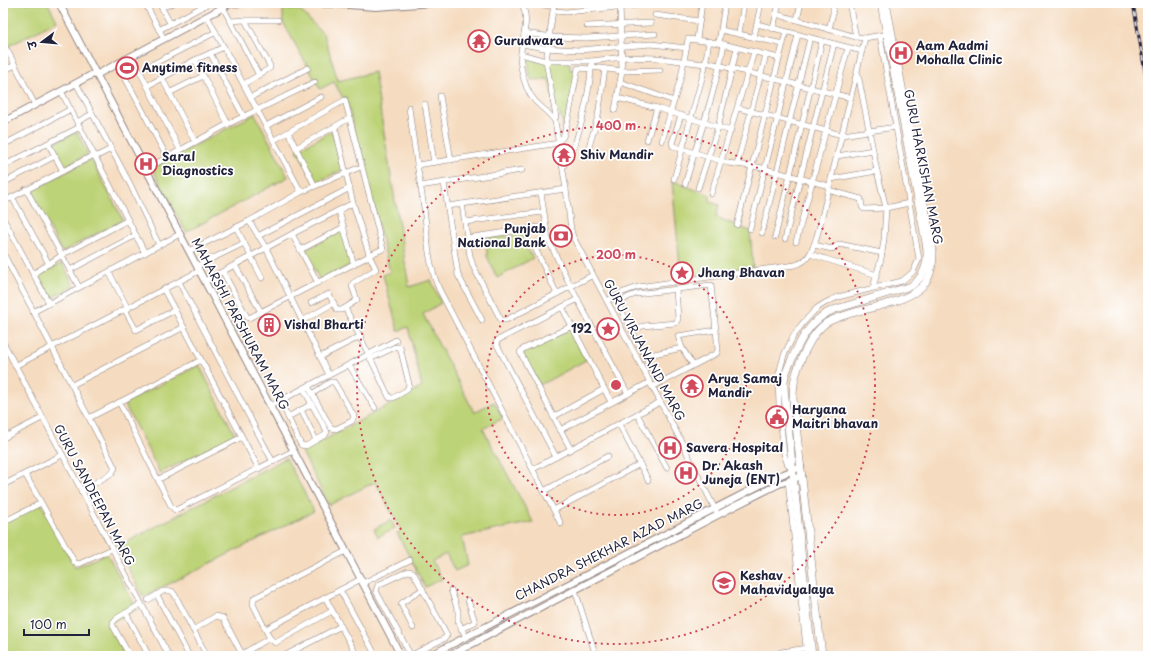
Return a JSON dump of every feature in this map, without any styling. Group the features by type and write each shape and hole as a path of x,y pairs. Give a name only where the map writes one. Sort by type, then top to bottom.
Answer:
{"main road":[{"name":"GURU HARKISHAN MARG","path":"812,656 808,648 790,480 792,470 784,381 787,370 796,348 803,336 816,321 828,312 911,286 921,277 928,259 881,3"},
{"name":"GURU HARKISHAN MARG","path":"822,656 793,400 793,385 797,369 813,338 826,324 837,318 914,293 925,284 932,266 934,251 886,33 886,3"}],"street":[{"name":"MAHARSHI PARSHURAM MARG","path":"59,3 401,656"},
{"path":"155,3 146,5 164,39"},
{"path":"159,3 169,21 172,23"},
{"path":"165,3 166,6 173,3"},
{"path":"3,122 76,83 118,64 229,4 242,3"},
{"path":"290,3 376,7 433,3"},
{"name":"GURU VIRJANAND MARG","path":"521,3 524,8 526,18"},
{"path":"529,3 554,7 566,12 620,5 649,4"},
{"name":"GURU VIRJANAND MARG","path":"529,3 522,44 521,69 527,87 534,100 551,116 554,121 559,142 571,230 718,515"},
{"path":"697,39 702,3"},
{"path":"685,184 720,65 722,44 721,30 725,3"},
{"path":"739,34 744,3"},
{"path":"754,37 760,3"},
{"path":"773,29 779,3"},
{"path":"797,20 801,3"},
{"path":"829,29 833,13 833,3"},
{"path":"849,3 856,37"},
{"path":"159,30 206,4 216,32 301,192"},
{"path":"615,110 623,57 620,5"},
{"path":"554,7 546,61 556,117"},
{"path":"226,11 259,75"},
{"path":"776,14 856,37 865,38 886,33 896,127 919,259 918,264 909,277 896,283 838,297 825,303 817,308 802,324 793,337 784,355 778,377 779,405 785,459 792,470"},
{"path":"655,15 699,22"},
{"path":"244,84 270,68 245,20"},
{"path":"231,21 278,20"},
{"path":"587,26 651,23"},
{"path":"757,24 862,51"},
{"path":"721,30 783,44"},
{"path":"147,67 216,32"},
{"path":"737,225 786,32"},
{"path":"524,33 550,37 586,38 655,34"},
{"path":"750,229 798,35"},
{"path":"762,233 810,38"},
{"path":"607,301 629,289 651,284 725,276 801,264 807,260 814,245 829,188 865,38"},
{"path":"662,141 684,62 688,39 709,41 779,58"},
{"path":"674,179 705,63 709,41"},
{"path":"775,237 822,41"},
{"path":"522,44 548,48 579,50 622,45 651,44 687,48"},
{"path":"785,239 824,91 834,44"},
{"path":"147,86 224,46"},
{"path":"698,188 718,127 737,48"},
{"path":"796,242 848,48"},
{"path":"7,50 35,105"},
{"path":"711,194 754,52"},
{"path":"210,53 244,117"},
{"path":"521,54 546,61 592,61 623,57 657,58 705,63 733,68 851,98"},
{"path":"738,164 766,55"},
{"path":"132,56 180,150"},
{"path":"195,60 228,124"},
{"path":"563,168 576,142 586,99 592,61"},
{"path":"118,64 167,158"},
{"path":"3,71 15,65"},
{"path":"251,97 308,68"},
{"path":"417,165 559,142 563,136 568,120 578,68 622,71 660,70"},
{"path":"588,150 598,116 605,69"},
{"path":"857,72 886,208 882,253 874,284"},
{"path":"170,93 203,76"},
{"path":"162,78 195,142"},
{"path":"146,169 228,124 258,111 315,82"},
{"path":"620,82 674,101"},
{"path":"76,83 130,184 159,245"},
{"path":"3,87 3,94"},
{"path":"61,91 145,253"},
{"path":"440,96 451,160"},
{"path":"266,126 320,97"},
{"path":"617,98 671,112 731,131"},
{"path":"223,272 247,317 250,318 368,258 369,255 384,249 345,100 274,140"},
{"path":"425,104 434,163"},
{"path":"409,108 433,275 561,524"},
{"path":"647,140 657,108"},
{"path":"738,108 842,135 896,127"},
{"path":"3,145 71,109"},
{"path":"3,166 48,143 92,114"},
{"path":"681,115 672,144 673,146 721,161 752,166 813,181 861,199 862,207 864,209 886,208 909,203"},
{"path":"296,148 350,118"},
{"path":"311,303 329,294 337,310 339,311 346,308 357,300 352,283 376,268 369,255 353,203 335,126"},
{"path":"288,132 315,186"},
{"path":"48,143 63,170"},
{"path":"3,202 63,170 111,149"},
{"path":"837,156 873,150"},
{"path":"3,183 55,156"},
{"path":"189,251 250,221 301,192 358,168"},
{"path":"420,186 522,170"},
{"path":"831,179 877,171"},
{"path":"444,183 458,275 482,320"},
{"path":"258,236 350,188"},
{"path":"448,206 566,189"},
{"path":"26,190 80,287"},
{"path":"540,193 548,239 571,287 628,394"},
{"path":"12,197 49,264"},
{"path":"205,282 292,234 353,203"},
{"path":"462,204 470,256 476,274 501,320 506,320 593,275"},
{"path":"339,210 354,265"},
{"path":"465,222 543,212"},
{"path":"4,220 49,303"},
{"path":"34,274 62,255 128,220"},
{"path":"250,221 266,248 329,375"},
{"path":"467,238 545,226"},
{"path":"300,250 344,227"},
{"path":"236,228 262,278"},
{"path":"34,312 180,234"},
{"path":"292,234 318,284"},
{"path":"70,270 136,235"},
{"path":"548,239 535,243 535,248 557,294"},
{"path":"15,366 179,282 198,269 244,243"},
{"path":"814,245 832,249 839,244 882,253"},
{"path":"3,253 115,468 112,473 81,491"},
{"path":"810,254 877,275"},
{"path":"235,265 261,312"},
{"path":"109,272 136,330 175,310"},
{"path":"179,282 272,462"},
{"path":"560,430 611,402 651,384 659,383 718,352 712,286 709,284 636,294 620,302 619,306 659,383"},
{"path":"632,330 642,326 676,323 678,319 676,289"},
{"path":"164,290 259,469"},
{"path":"556,457 496,343 498,340 578,299"},
{"path":"302,320 334,303"},
{"path":"562,307 611,402"},
{"path":"270,406 348,365 369,357 394,347 400,347 409,384 407,390 393,398 390,398 369,357 361,336 346,308"},
{"path":"571,450 520,352 523,349 572,326"},
{"path":"72,386 184,327"},
{"path":"693,365 682,348 678,339 679,336 716,330"},
{"path":"320,357 361,336"},
{"path":"369,357 396,340"},
{"name":"GURU SANDEEPAN MARG","path":"3,342 169,656"},
{"path":"645,356 682,348"},
{"path":"89,418 201,360"},
{"path":"348,365 375,408"},
{"path":"305,387 312,394 331,428 336,429 352,421 354,418 334,382 330,382 312,394"},
{"path":"280,400 301,445 306,446 325,435 326,432 305,387"},
{"path":"553,417 604,389"},
{"path":"119,402 171,506 175,510 259,469 293,450"},
{"path":"533,469 660,402"},
{"path":"288,417 312,404"},
{"path":"301,410 316,440"},
{"path":"637,414 667,468"},
{"path":"3,430 5,437 42,418"},
{"path":"619,424 648,480"},
{"path":"158,479 242,437"},
{"path":"3,485 62,455"},
{"path":"544,491 608,456"},
{"path":"554,510 640,464"},
{"name":"CHANDRA SHEKHAR AZAD MARG","path":"429,656 715,509 792,470 801,467"},
{"path":"25,474 75,563 79,564 112,549"},
{"name":"CHANDRA SHEKHAR AZAD MARG","path":"449,656 718,515 790,480 802,476"},
{"path":"3,522 41,503"},
{"path":"332,611 275,643 269,637 253,604 254,598 346,551"},
{"path":"266,629 325,597 410,560"},
{"path":"446,637 411,655 376,591 378,586 408,570 413,572 446,633 446,637 450,645"},
{"path":"413,628 401,604 423,589"},
{"path":"340,590 376,656"},
{"path":"450,590 458,611 458,622 466,637"},
{"path":"575,590 596,656"},
{"path":"148,600 163,591 172,591 207,656"},
{"path":"3,594 5,597 3,600"},
{"path":"157,595 189,656"},
{"path":"325,597 357,656"},
{"path":"461,629 474,622 468,600"},
{"path":"130,656 113,626 117,618 141,604"},
{"path":"126,613 149,656"},
{"path":"193,630 216,616 220,616 223,618 243,655 269,637"},
{"path":"284,656 340,626"},
{"path":"781,652 808,648 807,656"}],"green space":[{"path":"3,3 48,3 57,21 3,49"},
{"path":"283,9 300,10 324,35 338,81 374,72 409,287 431,280 441,303 423,314 474,412 494,402 503,418 483,429 533,522 462,537 468,565 455,571 446,554 432,561 442,579 425,587 397,533 401,530 375,482 329,505 302,452 422,387 408,327 398,331 383,275 390,272 346,97 343,98 334,82 320,89 283,22"},
{"path":"527,56 570,63 570,70 578,70 564,133 561,116 554,107 549,79 531,80"},
{"path":"255,114 288,177 186,232 152,168"},
{"path":"332,131 342,170 315,183 297,150"},
{"path":"77,132 88,154 63,167 52,144"},
{"path":"91,159 123,220 62,252 30,191"},
{"path":"672,181 710,195 710,202 719,205 716,217 750,231 753,267 681,277"},
{"path":"342,230 352,264 320,280 304,251"},
{"path":"523,235 525,246 533,258 497,278 487,256 486,238"},
{"path":"62,263 74,286 51,298 39,275"},
{"path":"570,329 586,360 540,385 523,354"},
{"path":"199,365 235,435 160,473 124,403"},
{"path":"286,458 314,511 143,597 117,547"},
{"path":"41,503 75,567 107,554 137,609 108,624 123,651 114,656 3,656 3,602 6,601 3,597 3,522"},
{"path":"391,520 395,528 378,537 374,529"}],"railway":[{"path":"1133,3 1148,89"}],"place":[{"name":"Gurudwara","path":"479,41"},
{"name":"Aam Aadmi Mohalla Clinic","path":"901,53"},
{"name":"Anytime fitness","path":"127,68"},
{"name":"Shiv Mandir","path":"564,155"},
{"name":"Saral Diagnostics","path":"146,164"},
{"name":"Punjab National Bank","path":"561,236"},
{"name":"Jhang Bhavan","path":"682,273"},
{"name":"Vishal Bharti","path":"269,325"},
{"name":"192","path":"608,329"},
{"name":"Arya Samaj Mandir","path":"692,386"},
{"name":"Haryana Maitri bhavan","path":"777,417"},
{"name":"Savera Hospital","path":"670,448"},
{"name":"Dr. Akash Juneja (ENT)","path":"686,473"},
{"name":"Keshav Mahavidyalaya","path":"724,583"}]}
